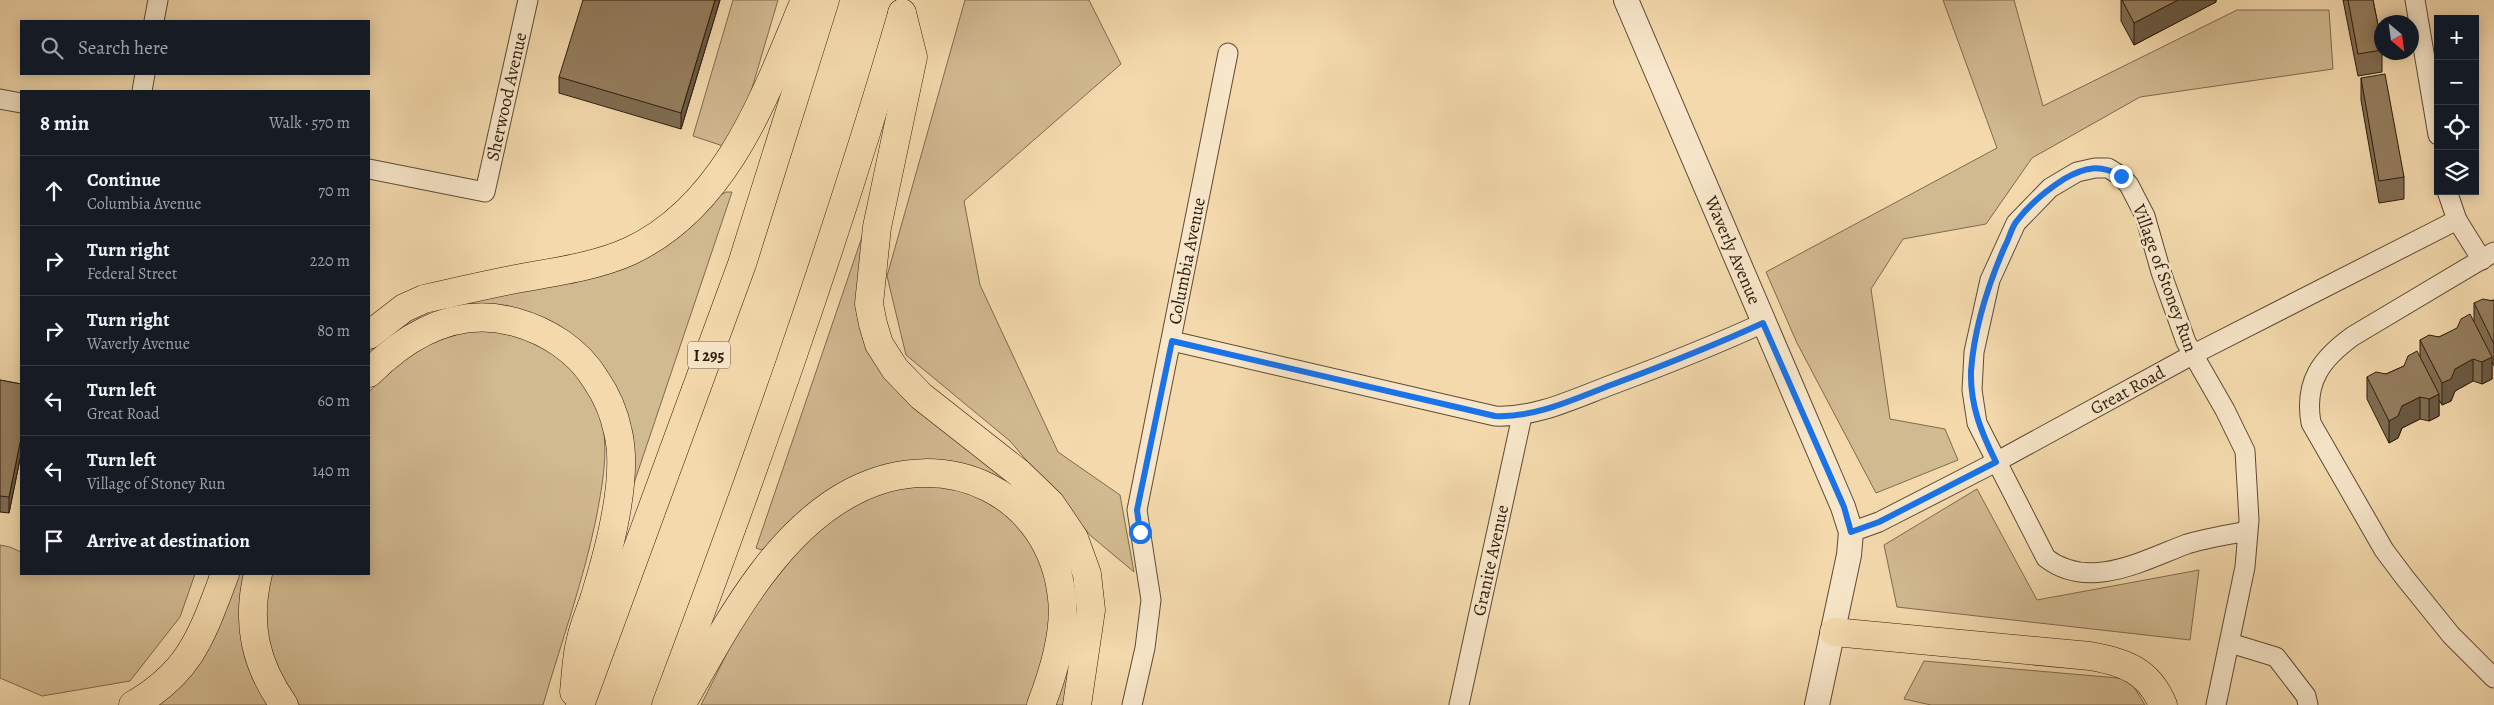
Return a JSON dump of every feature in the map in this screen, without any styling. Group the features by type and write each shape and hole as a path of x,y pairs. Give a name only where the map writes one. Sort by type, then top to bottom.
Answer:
{"highway":[{"path":"370,334 404,308 424,299 592,264 629,251 665,230 697,201 726,166 771,84 805,0"},
{"name":"I 295","path":"580,705 742,264 826,0"},
{"path":"666,705 746,491 854,171 904,7"},
{"path":"904,7 913,58 877,227 869,304 873,324 879,344 895,369 921,396 1019,472 1051,504 1074,538 1087,574 1091,610 1077,705"},
{"path":"370,373 410,338 442,323 474,318 506,320 536,328 565,346 590,370 608,400 619,433 620,470 617,503 607,552 580,640 572,705"},
{"path":"681,705 748,593 798,534 824,510 854,491 898,474 930,472 963,477 1006,498 1030,521 1049,549 1059,583 1062,609 1057,656 1041,705"},
{"path":"134,705 156,692 182,667 201,635 225,575"},
{"path":"258,575 253,610 255,645 266,676 284,705"},
{"path":"1834,632 2118,660 2141,673 2157,690 2164,705"}],"street":[{"path":"154,20 158,0"},
{"name":"Sherwood Avenue","path":"370,169 485,192 528,0"},
{"name":"Waverly Avenue","path":"1626,0 1763,323 1844,507 1851,532 1845,579 1817,705"},
{"path":"2417,0 2434,109"},
{"name":"Columbia Avenue","path":"1132,705 1145,648 1151,600 1137,510 1228,53"},
{"path":"142,90 145,75"},
{"path":"0,99 20,103"},
{"name":"Village of Stoney Run","path":"2216,705 2245,567 2249,520 2245,451 2225,410 2192,355 2168,292 2145,216 2129,185 2121,176 2108,168 2095,168 2077,172 2050,188 2016,223 1990,280 1974,352 1972,390 1977,423 2046,558 2055,566 2083,574 2114,571 2190,544 2248,530"},
{"path":"2448,195 2457,220 2488,256 2353,336 2335,349 2322,366 2312,384 2308,404 2311,423 2384,550 2435,617 2494,678"},
{"name":"Great Road","path":"1851,532 1879,522 1996,462 2192,355 2457,220"},
{"path":"1172,341 1495,416 1522,416 1564,403 1693,354 1763,323"},
{"name":"Granite Avenue","path":"1458,705 1522,416"},
{"path":"2230,643 2276,656 2306,696 2308,705"}],"shaded area":[{"path":"733,0 778,0 747,105 726,147 693,136"},
{"path":"965,0 1089,0 1121,64 964,201 980,285 1058,452 1120,495 1134,572 1091,536 1010,441 906,355 887,276"},
{"path":"1943,0 2014,0 2043,106 2237,10 2329,10 2333,69 2140,97 2032,158 1986,224 1903,239 1871,289 1890,419 1945,429 1958,460 1876,493 1797,343 1766,272 1997,148"},
{"path":"726,192 732,192 627,504 614,389 513,309 370,358 370,348 380,338 424,311 567,282"},
{"path":"864,231 860,321 1039,504 1073,561 1081,603 1066,705 1053,705 1062,553 938,462 768,545 762,550 756,548"},
{"path":"477,330 515,335 538,344 549,350 569,367 590,393 601,417 605,461 596,519 578,589 543,705 300,705 283,683 268,645 264,605 271,575 370,575 370,391 399,360 434,339"},
{"path":"947,486 973,493 1007,515 1032,546 1041,564 1047,583 1050,623 1044,654 1028,705 701,705 744,619 805,542 846,508 897,487"},
{"path":"1977,489 2037,600 2199,570 2190,640 1897,607 1884,545"},
{"path":"0,545 20,552 20,575 195,575 180,617 130,681 42,696 0,678"},
{"path":"235,575 248,575 270,705 155,705"},
{"path":"1924,661 2129,679 2145,705 1931,705 1904,699"}],"building":[{"path":"583,0 715,0 681,113 559,77"},
{"path":"2122,0 2178,0 2134,23"},
{"path":"2348,0 2373,0 2376,15 2374,15 2374,51 2358,54"},
{"path":"2385,74 2404,177 2379,181 2361,78"},
{"path":"2483,299 2494,300 2494,344 2474,303"},
{"path":"2470,314 2492,357 2482,362 2473,359 2455,369 2451,379 2442,383 2420,340 2429,335 2439,337 2457,328 2461,319"},
{"path":"2417,351 2439,394 2429,399 2420,397 2402,406 2398,416 2389,421 2367,377 2376,372 2386,374 2404,366 2408,356"},
{"path":"0,380 20,384 20,443 9,497 0,496"}],"route":[{"path":"1140,532 1137,510 1172,341 1495,416 1510,417 1522,416 1564,403 1702,350 1763,323 1844,507 1851,532 1879,522 1996,462 1977,423 1971,371 1990,280 2016,223 2050,188 2077,172 2095,168 2108,168 2121,176"}]}
